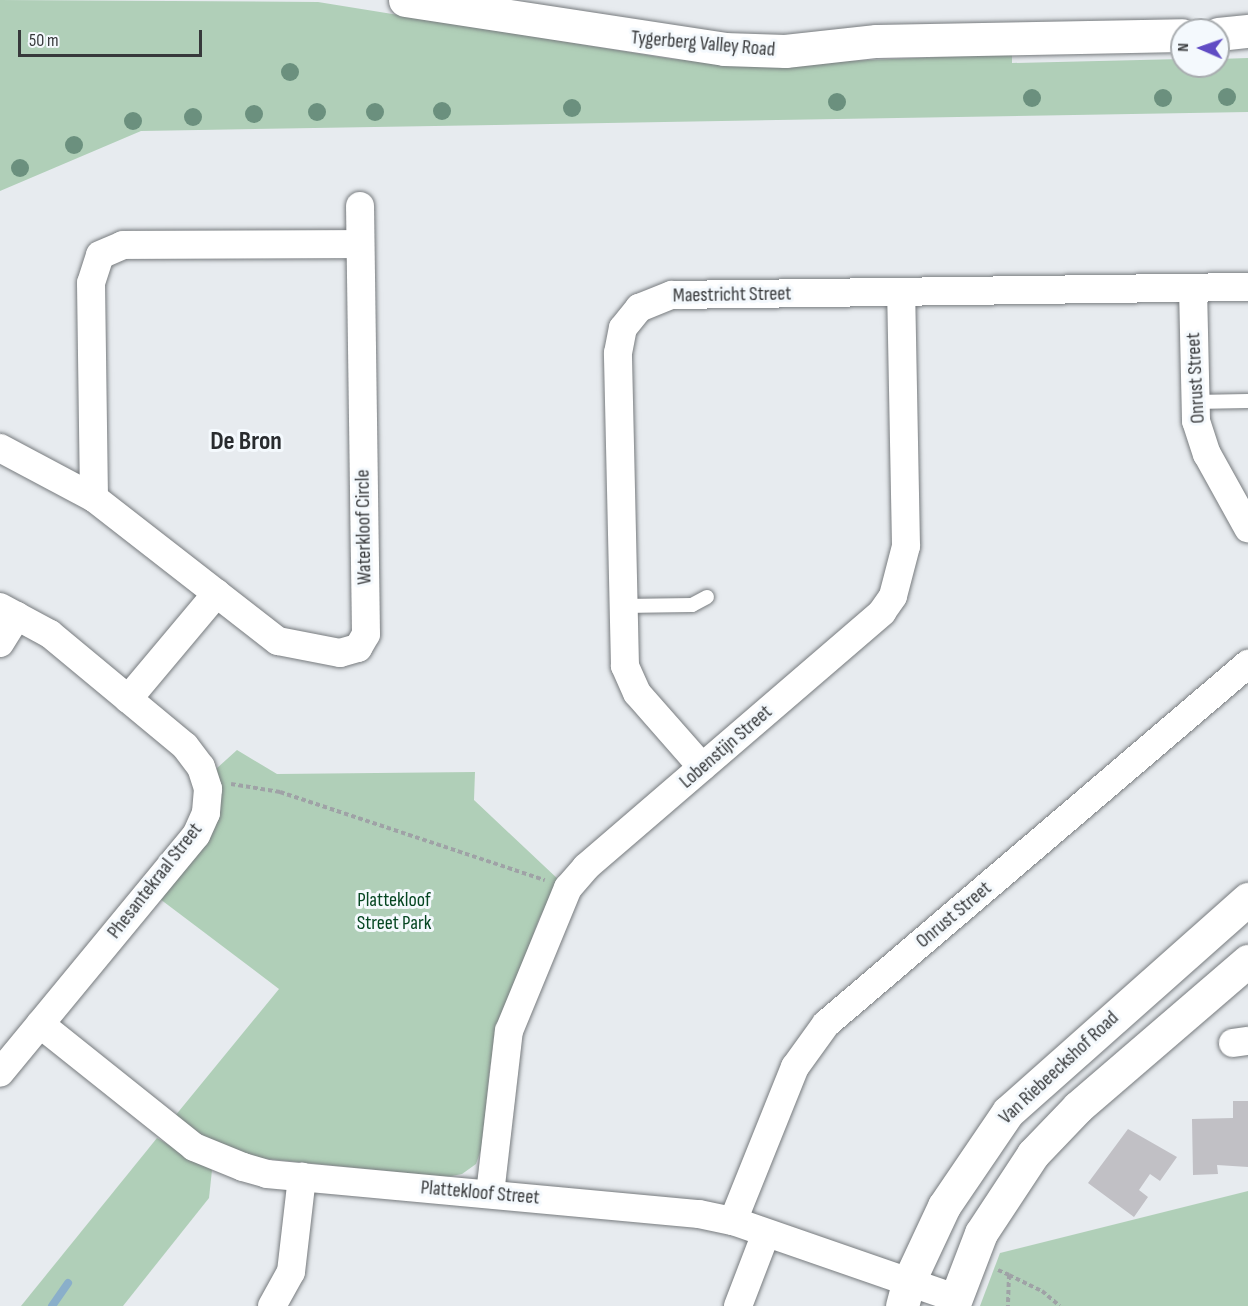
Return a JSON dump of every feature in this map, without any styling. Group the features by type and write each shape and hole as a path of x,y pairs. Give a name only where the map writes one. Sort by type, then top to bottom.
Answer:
{"street":[{"name":"Tygerberg Valley Road","path":"405,0 532,18 593,17 876,41 1170,35"},
{"name":"Waterkloof Circle","path":"0,448 94,498 216,593 289,644 346,653 358,648 366,634 360,206"},
{"path":"94,498 91,283 100,255 123,245 360,244"},
{"name":"Maestricht Street","path":"702,767 631,685 625,666 618,353 630,317 649,301 672,295 1248,287"},
{"name":"Onrust Street","path":"1193,288 1194,402 1207,454 1248,528"},
{"name":"Lobenstijn Street","path":"490,1194 509,1031 568,888 586,867 882,612 893,596 906,546 901,292"},
{"path":"128,699 216,593"},
{"path":"0,643 9,611 50,634 185,746 206,779"},
{"name":"Onrust Street","path":"733,1221 795,1067 826,1024 1248,664"},
{"name":"Phesantekraal Street","path":"0,1073 196,835 206,813 206,779"},
{"name":"Van Riebeeckshof Road","path":"905,1295 958,1181 1008,1112 1248,900"},
{"path":"954,1302 981,1233 1033,1154 1078,1107 1248,961"},
{"name":"Plattekloof Street","path":"40,1024 194,1147 243,1167 302,1177 490,1194 733,1221 766,1233 905,1295 954,1302"},
{"path":"272,1306 291,1272 302,1177"},
{"path":"738,1306 766,1233"}],"lane":[{"path":"1194,402 1248,401"},
{"path":"623,606 692,605 706,597"}],"path":[{"path":"206,779 280,792 568,888"},
{"path":"989,1265 1042,1291 1060,1306"},
{"path":"1008,1306 1009,1275"}],"green space":[{"path":"0,0 318,2 672,59 750,65 1012,54 1012,63 1170,59 1170,78 1230,78 1230,59 1248,58 1248,112 141,131 0,191"},
{"name":"Plattekloof Street Park","path":"237,750 277,774 475,772 474,800 560,881 539,919 499,1028 490,1067 482,1147 476,1164 462,1174 447,1177 258,1158 206,1138 175,1116 279,989 160,899 216,769"},
{"path":"157,1138 212,1170 209,1198 123,1306 21,1306"},
{"path":"1248,1191 1248,1306 980,1306 1000,1253"}],"building":[{"path":"1233,1101 1248,1101 1248,1167 1217,1165 1218,1174 1193,1175 1192,1119 1233,1118"},
{"path":"1128,1129 1177,1157 1160,1181 1150,1174 1139,1190 1148,1197 1134,1217 1088,1183"}],"waterway":[{"path":"52,1306 68,1283"}],"district":[{"name":"De Bron","path":"246,442"}]}
